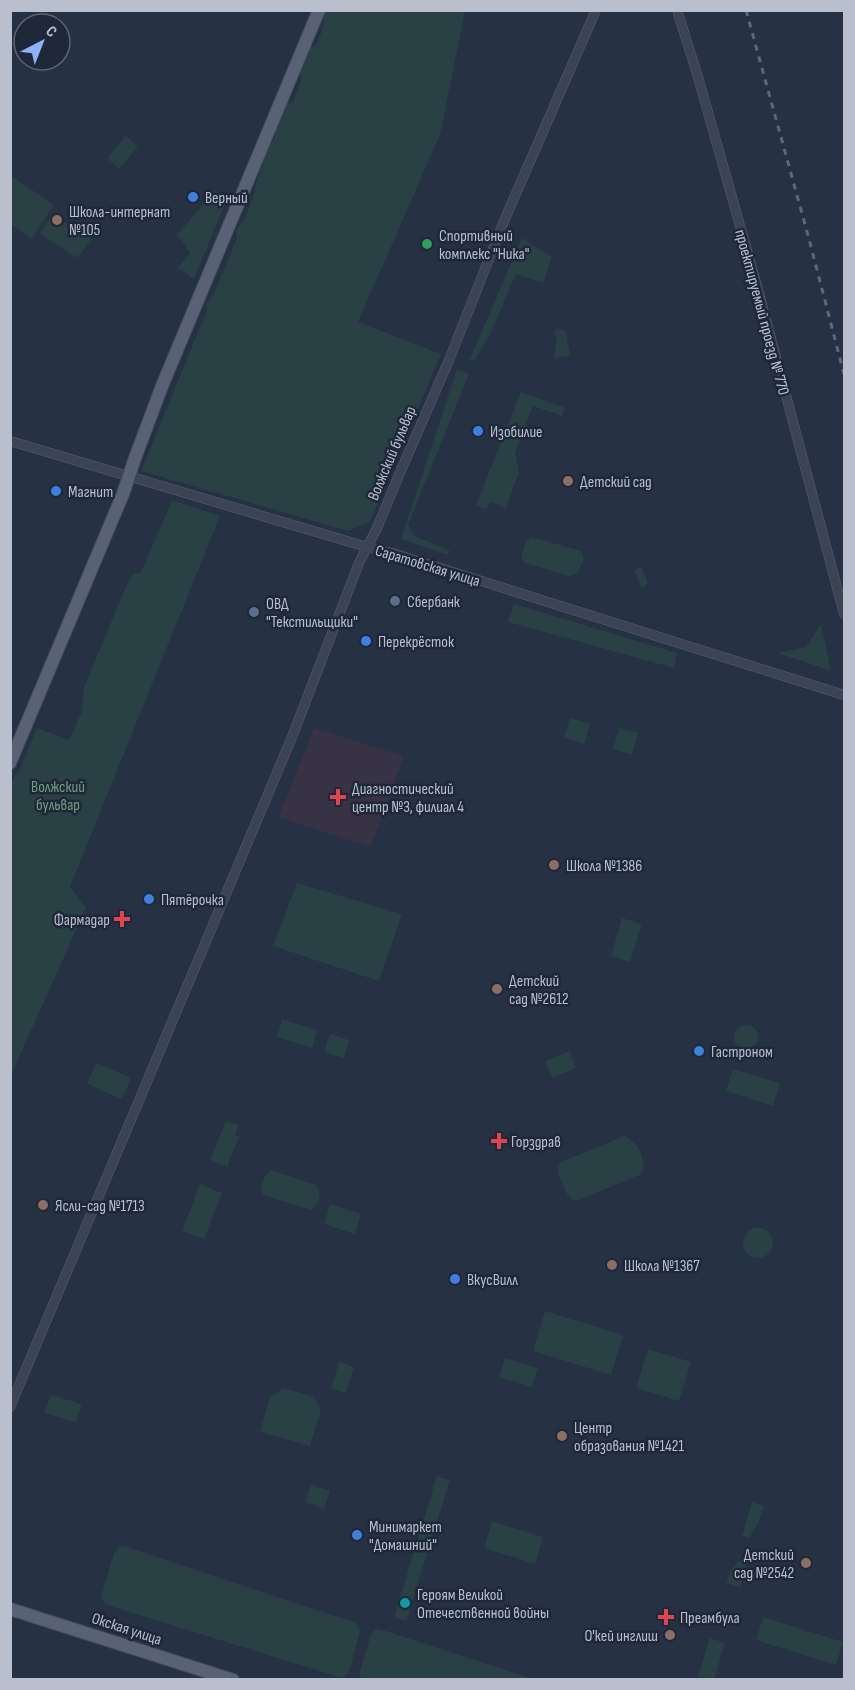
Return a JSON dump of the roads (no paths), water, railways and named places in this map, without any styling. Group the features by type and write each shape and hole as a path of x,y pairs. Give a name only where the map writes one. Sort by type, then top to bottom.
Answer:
{"main road":[{"path":"10,763 129,476 162,386 319,10"},
{"name":"Окская улица","path":"10,1609 232,1680"}],"street":[{"name":"Волжский бульвар","path":"10,1407 292,737 359,563 377,528 449,360 504,222 596,10"},
{"name":"проектируемый проезд № 770","path":"677,10 757,286 844,614"},
{"name":"Саратовская улица","path":"10,441 392,553 844,695"}],"railway":[{"path":"746,10 844,374"}],"place":[{"name":"Верный","path":"193,197"},
{"name":"Школа-интернат №105","path":"57,220"},
{"name":"Спортивный комплекс \"Ника\"","path":"427,244"},
{"name":"Изобилие","path":"478,431"},
{"name":"Детский сад","path":"568,481"},
{"name":"Магнит","path":"56,491"},
{"name":"Сбербанк","path":"395,601"},
{"name":"ОВД \"Текстильщики\"","path":"254,612"},
{"name":"Перекрёсток","path":"366,641"},
{"name":"Диагностический центр №3, филиал 4","path":"338,797"},
{"name":"Школа №1386","path":"554,865"},
{"name":"Пятёрочка","path":"149,899"},
{"name":"Фармадар","path":"122,919"},
{"name":"Детский сад №2612","path":"497,989"},
{"name":"Гастроном","path":"699,1051"},
{"name":"Горздрав","path":"499,1141"},
{"name":"Ясли-сад №1713","path":"43,1205"},
{"name":"Школа №1367","path":"612,1265"},
{"name":"ВкусВилл","path":"455,1279"},
{"name":"Центр образования №1421","path":"562,1436"},
{"name":"Минимаркет \"Домашний\"","path":"357,1535"},
{"name":"Детский сад №2542","path":"806,1563"},
{"name":"Героям Великой Отечественной войны","path":"405,1603"},
{"name":"Преамбула","path":"666,1617"},
{"name":"О'кей инглиш","path":"670,1635"}]}
